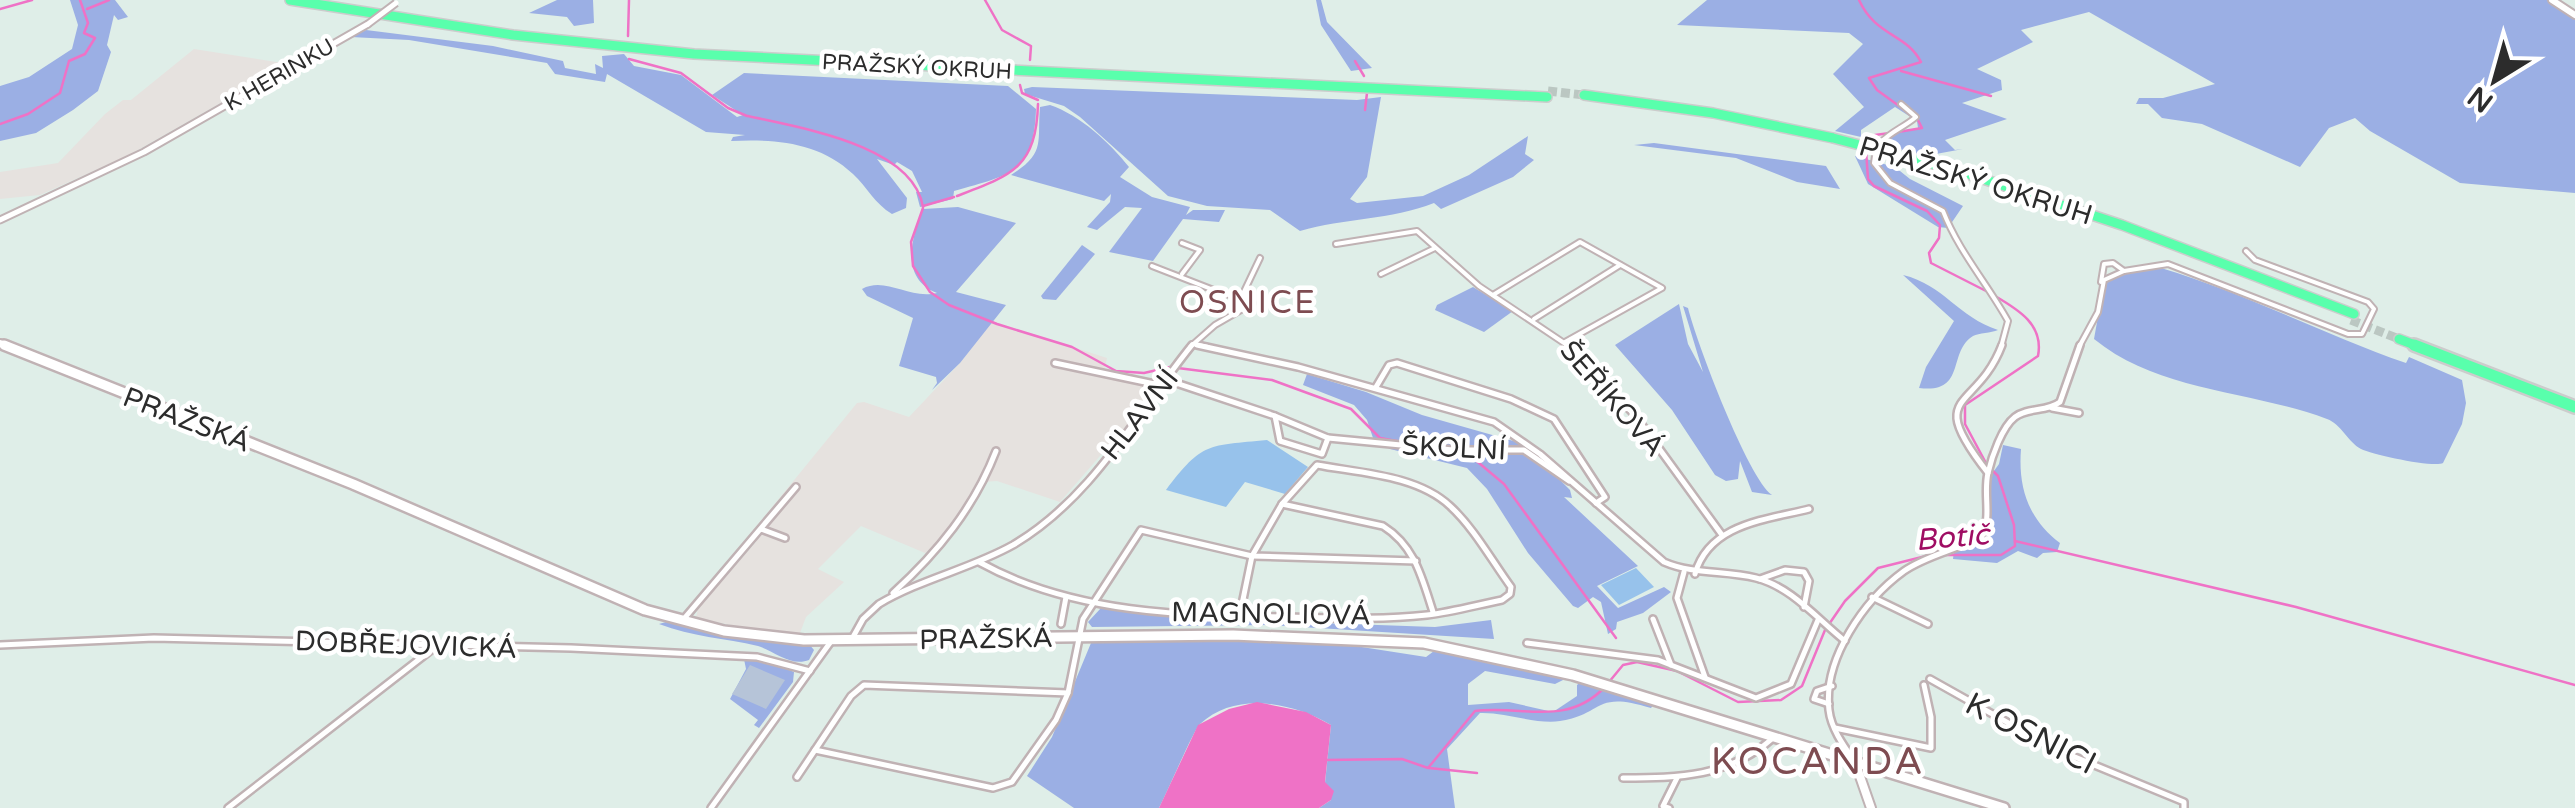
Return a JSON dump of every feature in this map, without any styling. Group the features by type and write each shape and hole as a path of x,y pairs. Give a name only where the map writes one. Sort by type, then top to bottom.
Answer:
{"highway":[{"name":"PRAŽSKÝ OKRUH","path":"290,0 641,46 1547,94"},
{"name":"PRAŽSKÝ OKRUH","path":"321,0 587,41"},
{"name":"PRAŽSKÝ OKRUH","path":"1584,98 1832,140 1958,174 2353,317"},
{"path":"2400,336 2575,404"}],"main road":[{"path":"2552,0 2575,15"},
{"name":"PRAŽSKÁ","path":"0,342 352,484 646,610 724,632 832,640 1307,635 1424,643 1521,661 1614,687 2003,808"}],"street":[{"name":"K HERINKU","path":"0,220 154,147 368,24 397,2"},
{"path":"1901,104 1916,117 1889,131 1878,144 1872,156 1874,170 1883,180 1943,211 1956,245 1998,300 2008,321 1988,374 1966,391 1956,412 1972,453 1990,471"},
{"name":"ŠEŘÍKOVÁ","path":"1336,244 1417,231 1493,295 1565,342 1638,418 1722,535"},
{"path":"1493,295 1580,242 1662,288 1565,342"},
{"path":"1182,243 1200,250 1182,274"},
{"path":"1381,274 1435,248"},
{"path":"2100,285 2124,271 2168,264 2348,334 2362,334 2374,309 2371,304 2254,260 2246,251"},
{"path":"1193,344 1242,302 1260,258"},
{"path":"2052,408 2064,394 2074,356 2098,312 2104,264 2114,263 2124,271"},
{"path":"1534,320 1620,265"},
{"path":"1152,266 1182,274 1194,286 1242,302"},
{"name":"HLAVNÍ","path":"852,640 857,624 886,598 1014,544 1068,502 1166,383 1193,344 1376,387 1494,422 1511,431 1571,482"},
{"name":"ŠKOLNÍ","path":"1055,363 1166,383 1276,415 1328,438 1453,450 1524,450 1571,482"},
{"path":"1376,387 1389,365 1397,363 1511,399 1554,418 1605,496 1596,503"},
{"path":"1870,808 1829,704 1845,642 1872,598 1904,571 1982,536 1990,471 2002,430 2009,422 2028,409 2079,412"},
{"path":"1276,415 1274,426 1280,442 1322,454 1328,438"},
{"path":"886,598 956,527 987,481 996,451"},
{"name":"MAGNOLIOVÁ","path":"978,562 1020,585 1191,615 1415,616 1502,600 1510,594 1509,584 1452,508 1422,487 1318,465 1282,504"},
{"path":"1571,482 1660,559 1695,575 1760,579 1783,589 1845,642"},
{"path":"682,620 796,487"},
{"path":"1240,614 1252,556 1282,504 1383,526 1405,540 1433,612"},
{"path":"1695,575 1700,553 1722,535 1809,509"},
{"path":"761,529 785,538"},
{"path":"816,750 993,788 1012,782 1038,749 1068,693 1083,619 1141,530 1252,556 1416,561"},
{"path":"1760,579 1785,570 1804,572 1809,580 1804,607"},
{"path":"1684,572 1677,598 1705,678"},
{"path":"1061,624 1066,596"},
{"path":"1872,598 1928,624"},
{"path":"1653,619 1671,665"},
{"path":"1527,643 1620,652 1671,665 1756,698 1786,689 1821,622"},
{"name":"DOBŘEJOVICKÁ","path":"0,645 154,638 678,651 757,657 810,671"},
{"path":"711,808 832,640"},
{"path":"228,808 438,645"},
{"name":"K OSNICI","path":"1836,728 1931,748 1927,682 2053,748 2184,802 2184,808"},
{"path":"797,778 851,696 864,685 1023,687 1068,693"},
{"path":"1829,704 1814,699 1823,686 1832,686"},
{"path":"1623,778 1677,778 1738,767 1773,738"},
{"path":"1666,807 1677,778"}],"shaded area":[{"path":"70,0 115,0 128,17 118,20 114,15 107,45 111,52 98,91 36,133 0,141 0,86 29,77 72,49 78,25"},
{"path":"557,0 593,0 594,23 574,26 567,17 529,13"},
{"path":"1316,0 1321,0 1327,22 1372,68 1351,71 1321,25"},
{"path":"1707,0 2547,0 2575,18 2575,193 2460,183 2370,131 2355,118 2329,128 2300,167 2202,124 2162,118 2148,104 2136,104 2139,98 2163,98 2215,84 2089,12 2021,30 2033,42 1977,69 2001,80 2002,90 1962,103 2007,119 1945,140 1955,150 1963,149 1925,156 1880,144 1891,135 1918,128 1917,121 1895,107 1861,130 1861,137 1835,131 1864,107 1833,74 1863,44 1849,33 1677,25"},
{"path":"366,30 493,46 563,61 565,68 596,74 595,64 603,68 602,56 624,54 634,66 681,75 737,117 743,115 712,95 744,73 1008,86 1036,109 1034,131 1024,159 1015,168 990,181 954,191 953,199 920,207 916,192 922,192 912,171 897,162 894,165 877,159 907,198 906,208 892,214 853,174 826,155 796,145 731,141 745,135 706,132 607,74 605,82 555,74 547,63 409,40 351,37"},
{"path":"194,49 289,64 129,155 40,195 0,199 0,172 58,163 105,114 123,100 131,100"},
{"path":"1024,89 1357,100 1381,97 1367,177 1350,199 1357,203 1423,196 1469,175 1528,136 1525,154 1534,160 1513,177 1441,209 1434,203 1401,213 1300,231 1270,210 1207,206 1168,196 1080,117 1064,106 1025,94"},
{"path":"1050,105 1083,123 1113,149 1129,167 1120,177 1152,197 1190,207 1186,215 1193,210 1225,210 1219,222 1183,219 1153,261 1109,252 1142,208 1125,207 1097,230 1087,227 1110,202 1111,194 1104,201 1011,175 1035,153 1040,107"},
{"path":"1654,143 1826,166 1840,189 1797,182 1736,158 1634,145"},
{"path":"1855,156 1895,167 1963,206 1948,228 1938,227 1868,184"},
{"path":"958,207 1016,223 956,292 1006,305 960,363 932,390 936,377 899,366 913,318 867,296 862,289 880,285 917,294 937,293 918,278 913,268 912,245 923,209"},
{"path":"1082,245 1095,254 1056,300 1043,299 1041,296"},
{"path":"2161,268 2223,289 2375,352 2406,363 2409,357 2462,380 2466,403 2462,424 2443,463 2368,452 2327,419 2176,380 2147,370 2094,339 2104,283 2118,274"},
{"path":"1903,275 1930,286 1972,317 1998,330 1973,336 1965,343 1944,385 1919,388 1926,367 1954,321"},
{"path":"1473,287 1513,311 1484,332 1435,310 1437,305"},
{"path":"1679,304 1688,344 1703,372 1683,306 1688,308 1737,437 1772,495 1752,492 1740,461 1738,479 1726,481 1715,475 1672,410 1615,345"},
{"path":"992,321 1107,358 1104,371 1159,388 1060,502 997,481 983,482 939,544 925,553 861,526 818,569 844,582 806,617 800,633 762,631 696,618 698,608 756,542 748,537 857,403 909,417 960,363"},
{"path":"1307,374 1422,415 1524,444 1570,490 1572,498 1564,497 1638,566 1597,586 1618,608 1664,587 1671,592 1643,613 1617,622 1616,629 1608,634 1601,602 1593,597 1578,608 1573,606 1528,553 1487,489 1467,468 1390,449 1373,438 1367,420 1354,405 1303,385"},
{"path":"1267,440 1308,467 1285,494 1245,482 1226,507 1166,490 1189,462 1208,449"},
{"path":"2003,445 2021,449 2021,476 2027,501 2040,524 2060,543 2057,552 2043,553 2037,558 2018,551 1997,563 1953,559 1954,551 1979,544 1990,533 1991,475 1999,464"},
{"path":"1636,568 1654,587 1619,605 1601,585"},
{"path":"1101,608 1207,619 1435,627 1491,620 1494,639 1269,625 1092,627 1088,622"},
{"path":"666,622 725,636 809,644 814,650 809,660 796,661 758,646 659,624"},
{"path":"1091,643 1336,643 1426,657 1438,648 1569,677 1555,684 1485,671 1468,684 1468,705 1509,702 1553,712 1577,696 1577,685 1582,681 1654,704 1651,708 1609,702 1574,718 1551,722 1480,713 1447,749 1455,808 1319,808 1331,800 1325,783 1331,725 1300,711 1265,704 1230,707 1200,724 1159,808 1074,808 1027,776 1052,737"},
{"path":"744,659 773,663 794,672 793,682 759,728 754,725 758,720 730,699 746,669"},
{"path":"750,665 785,680 766,709 732,694"},
{"path":"1257,702 1306,712 1331,725 1325,782 1334,791 1331,800 1319,808 1159,808 1198,725 1229,709"}],"waterway":[{"path":"0,9 32,0"},
{"path":"0,124 28,114 60,93 69,61 85,54 95,38 84,33 88,23 80,0"},
{"path":"87,9 109,0"},
{"path":"628,36 629,0"},
{"path":"985,0 1002,30 1031,46 1030,60"},
{"name":"Botič","path":"1859,0 1874,21 1907,45 1921,62 1869,78 1877,90 1906,111"},
{"path":"629,59 681,73 728,108 747,116"},
{"path":"1355,61 1364,76"},
{"path":"1901,71 1991,96"},
{"path":"1020,85 1022,93 1038,100"},
{"path":"1365,110 1367,93"},
{"path":"957,196 1006,175 1026,156 1038,104"},
{"path":"748,116 824,134 877,154 899,168 915,186 923,207"},
{"name":"Botič","path":"1898,132 1922,128 1917,118"},
{"name":"Botič","path":"1866,142 1875,135 1890,133"},
{"name":"Botič","path":"1866,150 1868,179 1874,186 1927,211 1940,225 1939,238 1929,253 1931,263 1988,292"},
{"path":"923,206 954,197"},
{"path":"923,208 911,242 913,266 930,292 949,305 1072,347 1116,371 1144,373 1170,367 1272,380 1351,409 1380,438 1413,444"},
{"name":"Botič","path":"1987,465 1965,424 1965,405 2038,356 2039,345 2028,320 1995,296"},
{"path":"1467,453 1504,484 1616,638"},
{"name":"Botič","path":"1943,555 2001,555 2015,546 2014,525 1998,476 1992,470"},
{"path":"2015,541 2296,607 2575,685"},
{"name":"Botič","path":"1609,682 1623,665 1637,662 1677,671 1738,702 1781,700 1802,686 1825,630 1845,601 1878,568 1930,555"},
{"name":"Botič","path":"1325,760 1402,759 1428,768 1475,711 1559,711 1589,700 1604,688"},
{"path":"1429,768 1477,773"}],"tunnel":[{"path":"1548,91 1584,95"},
{"path":"2351,320 2399,339"}],"district":[{"name":"OSNICE","path":"1248,302"},
{"name":"KOCANDA","path":"1818,761"}]}
